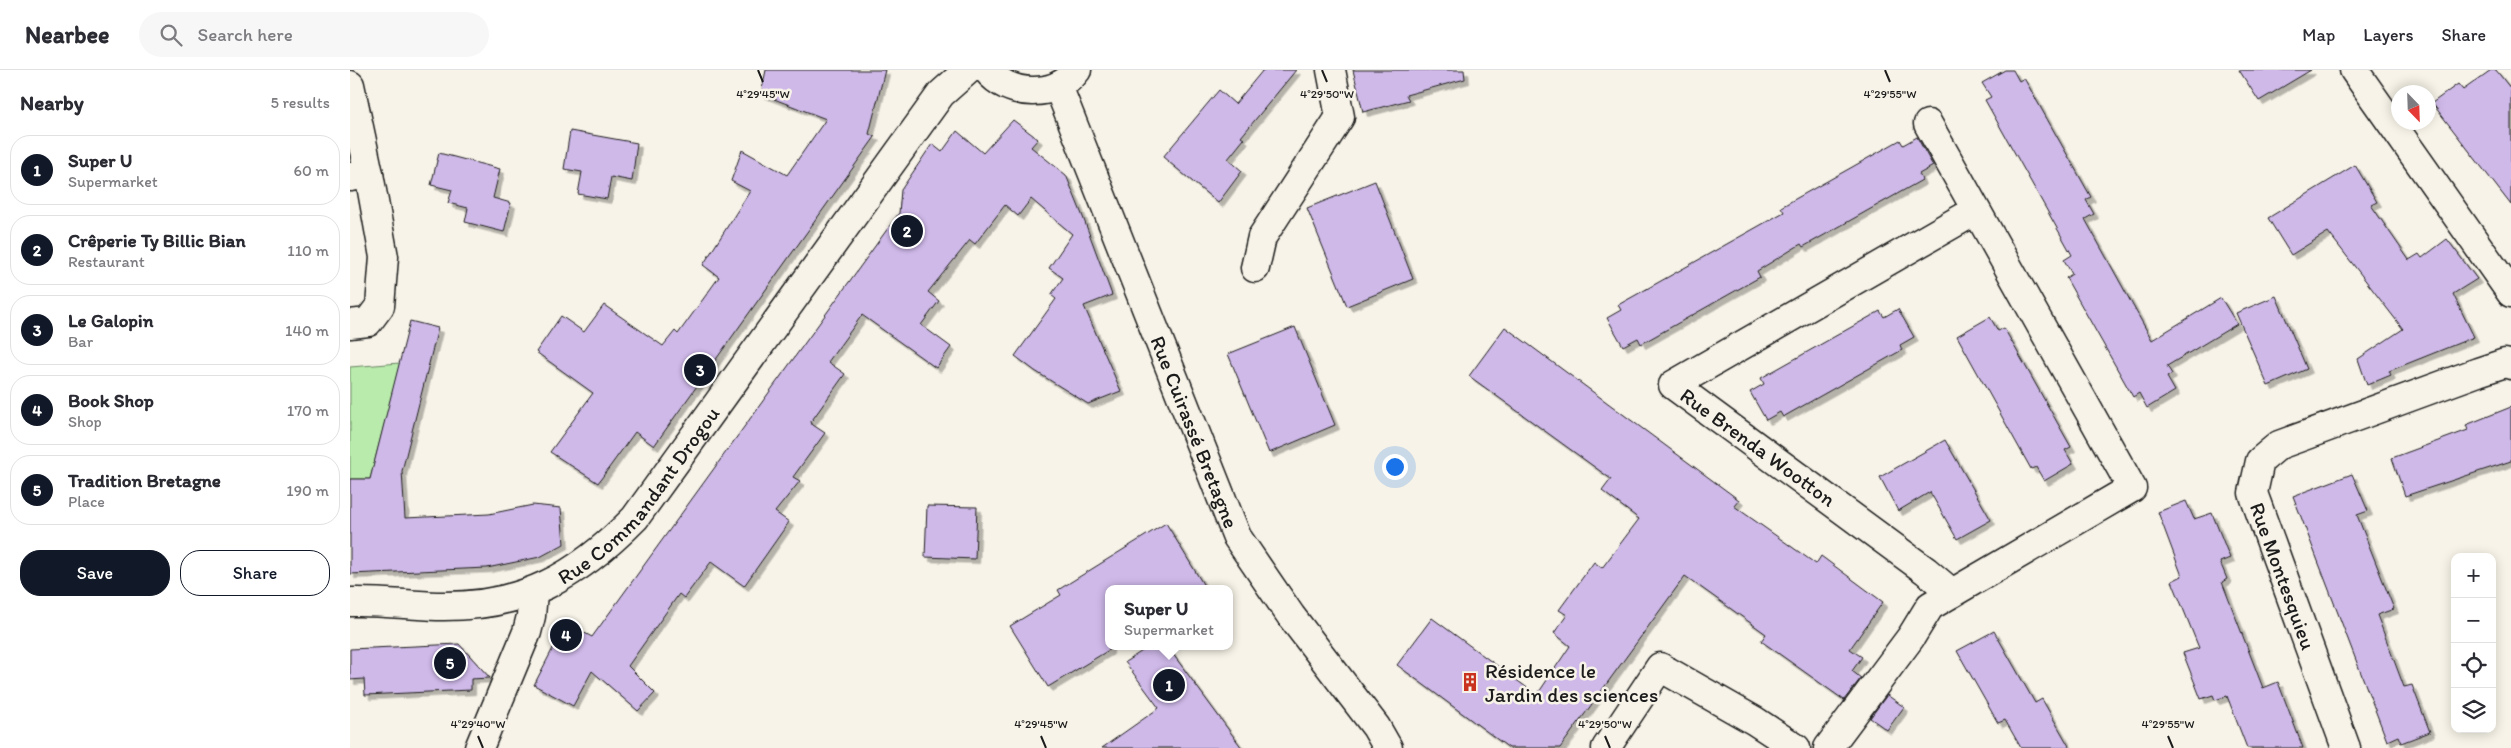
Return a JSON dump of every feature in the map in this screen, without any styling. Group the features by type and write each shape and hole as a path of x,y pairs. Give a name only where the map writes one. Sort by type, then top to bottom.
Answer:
{"street":[{"name":"Rue Commandant Drogou","path":"350,602 438,606 486,604 533,592 579,568 614,540 635,518 941,94 968,70"},
{"path":"987,70 992,77 1015,89 1036,92 1068,78"},
{"path":"1255,268 1262,238 1340,117 1331,70"},
{"path":"2354,70 2511,293"},
{"name":"Rue Cuirassé Bretagne","path":"1068,78 1237,537 1291,616 1376,726 1388,748"},
{"path":"350,85 359,175 384,257 380,306 368,322 350,324"},
{"path":"1828,748 1911,637 1930,606 2132,488 1975,211 1928,124"},
{"name":"Rue Brenda Wootton","path":"1952,593 1926,571 1673,385 1975,211"},
{"name":"Rue Montesquieu","path":"2346,748 2253,493 2260,461 2279,445 2478,372 2505,363 2511,365"},
{"path":"479,748 527,632 531,616 533,592"},
{"path":"1606,748 1660,667 1755,721 1796,748"}],"green space":[{"path":"400,363 370,479 350,479 350,367"}],"building":[{"path":"766,70 885,70 869,134 875,137 654,446 635,432 598,483 550,452 593,393 536,352 561,316 584,332 604,305 663,346 675,331 678,334 719,277 703,265 750,191 731,181 742,150 787,175 826,119 761,94"},
{"path":"1263,70 1296,70 1241,137 1244,139 1228,159 1242,171 1218,203 1163,157 1219,90 1235,104"},
{"path":"1353,70 1464,70 1465,79 1406,95 1409,100 1363,112"},
{"path":"2005,70 2013,70 2019,81 2024,78 2091,197 2086,200 2094,214 2085,219 2152,340 2221,298 2237,324 2167,366 2172,374 2167,377 2175,391 2147,408 2139,393 2133,397 2066,278 2072,274 2064,260 2072,255 1985,100 1991,97 1982,83"},
{"path":"2239,70 2311,70 2259,101"},
{"path":"2491,70 2496,70 2511,89 2511,205 2436,108 2436,100 2458,84 2463,90"},
{"path":"1013,120 1038,139 1031,147 1066,175 1083,217 1112,295 1084,306 1121,391 1088,404 1035,371 1015,356 1056,299 1051,295 1063,278 1049,268 1072,234 1031,199 1018,216 1005,205 975,244 970,240 928,292 939,301 921,325 951,347 936,368 862,315 828,362 845,374 810,423 825,433 793,477 800,481 775,512 789,522 744,586 711,562 684,598 679,594 628,666 655,693 638,711 592,671 573,706 534,685 566,623 592,637 899,213 901,190 932,144 942,152 957,131 983,153"},
{"path":"570,131 637,143 632,181 611,177 607,199 578,194 582,172 564,169"},
{"path":"1917,137 1933,166 1919,174 1922,180 1803,247 1801,244 1757,271 1760,277 1641,344 1638,338 1623,346 1607,318 1621,310 1618,305 1784,212 1781,207 1900,140 1903,145"},
{"path":"439,153 500,169 493,198 511,203 504,232 465,222 468,208 448,203 452,190 431,185"},
{"path":"2355,165 2377,202 2371,205 2409,260 2419,254 2422,258 2447,239 2477,279 2453,294 2474,337 2389,371 2391,375 2367,385 2358,359 2403,329 2328,232 2291,255 2268,218"},
{"path":"1375,181 1413,279 1347,306 1307,208"},
{"path":"2276,296 2307,369 2268,386 2236,313"},
{"path":"1898,309 1914,337 1900,345 1902,350 1783,417 1780,412 1766,420 1750,392 1764,384 1761,378 1880,311 1884,317"},
{"path":"1990,317 1998,331 2004,328 2071,447 2065,450 2073,464 2044,481 2036,467 2031,469 1957,336"},
{"path":"410,321 438,328 402,471 405,518 489,514 533,505 561,508 564,544 540,557 487,568 350,574 350,479 370,479"},
{"path":"1295,327 1335,425 1269,453 1228,354"},
{"path":"1505,327 1739,500 1734,506 1816,564 1821,556 1883,602 1850,649 1862,657 1852,671 1861,678 1844,700 1761,641 1766,634 1685,576 1560,748 1509,748 1397,665 1432,618 1537,695 1570,646 1554,633 1567,615 1559,610 1594,562 1602,568 1639,519 1602,491 1611,479 1469,376"},
{"path":"2511,407 2511,461 2405,496 2392,458 2468,430 2466,425"},
{"path":"1945,440 1991,520 1957,539 1930,492 1898,511 1880,477"},
{"path":"2352,474 2368,511 2357,515 2394,609 2377,615 2404,687 2412,685 2430,732 2401,743 2398,736 2387,741 2293,496"},
{"path":"2186,501 2194,519 2212,513 2230,558 2220,562 2227,579 2222,582 2263,688 2278,682 2303,748 2247,748 2227,696 2215,700 2213,695 2201,699 2183,653 2199,648 2172,581 2182,576 2158,512"},
{"path":"927,506 977,507 975,559 925,557"},
{"path":"1166,523 1204,585 1105,585 1105,650 1109,650 1048,687 1010,626 1061,595 1058,590"},
{"path":"1994,631 2035,703 2042,699 2070,748 2021,748 2005,720 1998,723 1957,651"},
{"path":"459,644 490,678 471,679 471,690 365,695 364,679 350,680 350,649"},
{"path":"1144,650 1170,650 1242,748 1102,748 1159,708 1125,662"},
{"path":"1887,695 1904,707 1887,730 1870,718"}],"place":[{"name":"Crêperie Ty Billic Bian","path":"907,231"},
{"name":"Le Galopin","path":"700,370"},
{"name":"Book Shop","path":"566,635"},
{"name":"Tradition Bretagne","path":"450,663"},
{"name":"Résidence le Jardin des sciences","path":"1470,682"},
{"name":"Super U","path":"1169,685"}]}
